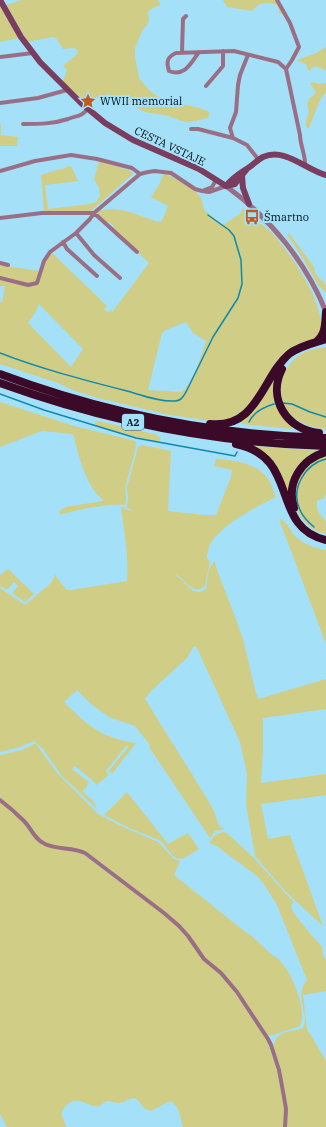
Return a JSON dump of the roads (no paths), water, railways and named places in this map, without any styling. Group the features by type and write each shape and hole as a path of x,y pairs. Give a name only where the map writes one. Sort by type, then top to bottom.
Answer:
{"highway":[{"path":"315,342 320,339 324,332 326,312"},
{"path":"186,424 197,422 222,424 243,415 259,399 276,371 288,355 298,349 326,339"},
{"path":"326,345 304,350 292,357 280,373 277,388 279,405 288,418 307,431 326,434"},
{"name":"A2","path":"0,374 46,390 124,412 186,424 255,434 326,438"},
{"name":"A2","path":"0,383 100,414 145,425 207,436 262,442 326,446"},
{"path":"207,436 220,442 252,448 262,455 276,472 297,522 309,533 326,540"},
{"path":"326,452 312,458 301,468 293,484 292,498 296,513 304,525 314,532 326,536"}],"main road":[{"name":"CESTA VSTAJE","path":"0,0 17,31 40,62 67,90 105,123 120,133 199,169 226,186"},
{"path":"226,186 233,177 258,160 266,156 277,154 287,157 326,176"},
{"path":"226,186 235,184 248,168"},
{"path":"242,176 243,188 249,204"}],"street":[{"path":"277,0 290,23 299,47 286,69"},
{"path":"182,52 182,24 183,19 186,16"},
{"path":"199,52 188,68 183,72 178,73 170,71 167,63 170,56 182,52 223,51 234,51 278,62 286,69 301,146 306,162 305,166"},
{"path":"206,86 223,66 223,51"},
{"path":"0,57 33,53"},
{"path":"233,138 230,132 230,126 236,112 238,85 248,55"},
{"path":"0,102 38,98 67,90"},
{"path":"23,124 50,124 70,118 76,118 88,109"},
{"path":"191,129 198,129 233,138 247,145 258,160"},
{"path":"0,171 35,161 71,155 97,159 125,166 132,168 140,174"},
{"path":"0,278 33,285 38,282 44,261 50,252 76,233 94,213 140,174 155,171 171,173 195,188 209,192 216,191 226,186"},
{"path":"202,191 212,187 216,180"},
{"name":"CESTA VSTAJE","path":"226,186 249,204 287,244 316,289 326,312"},
{"path":"0,218 42,213 94,213 137,252"},
{"path":"76,233 94,255 120,278"},
{"path":"63,242 67,249 97,276"},
{"path":"0,263 8,265"},
{"path":"0,800 24,821 39,841 54,847 71,849 85,853 164,913 188,936 204,959 228,981 249,1008 258,1025 268,1039 279,1070 282,1085 286,1109 285,1127"}],"waterway":[{"path":"0,353 47,369 151,398 177,401 183,397 186,392 213,337 238,298 242,284 241,260 234,236 229,230 208,215"},
{"path":"0,394 44,410 136,438 235,456 237,452"},
{"path":"283,403 292,404 326,417"},
{"path":"249,422 259,411 274,404"},
{"path":"314,527 301,513 297,502 298,486 301,478 312,466 326,459"}],"place":[{"name":"WWII memorial","path":"88,101"},
{"name":"Šmartno","path":"252,217"}]}
